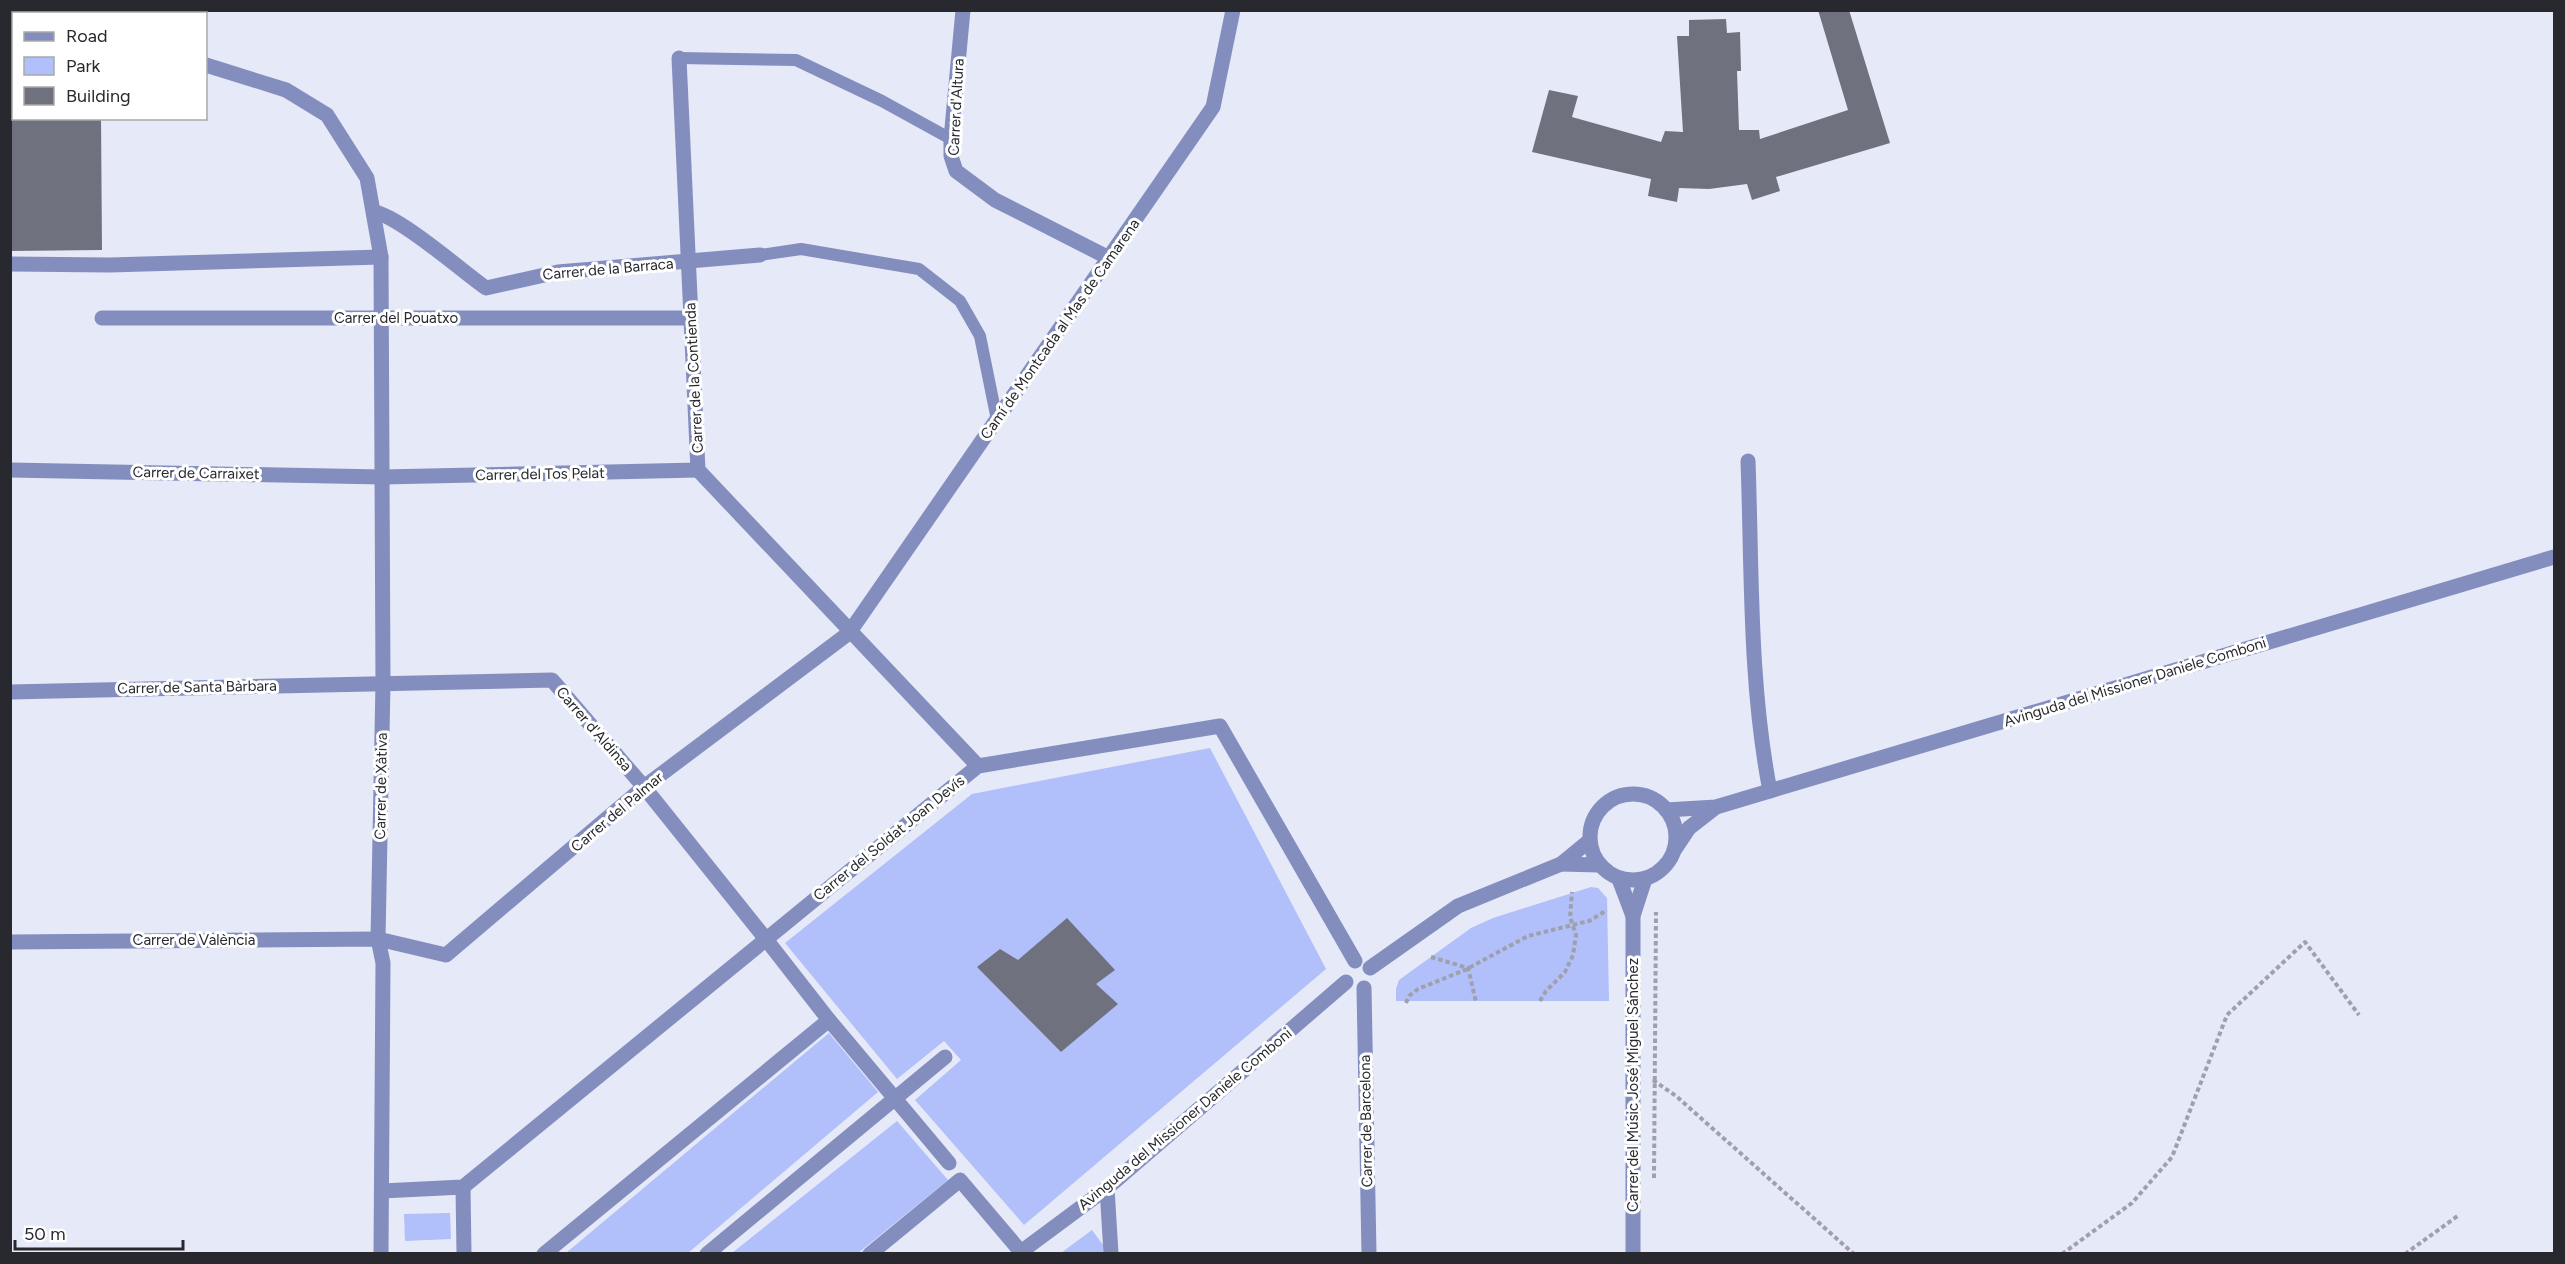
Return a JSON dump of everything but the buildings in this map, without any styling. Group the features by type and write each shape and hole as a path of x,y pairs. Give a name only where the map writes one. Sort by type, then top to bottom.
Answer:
{"street":[{"name":"Carrer d'Altura","path":"963,10 951,140 951,156 956,171 995,200 1109,258"},
{"name":"Camí de Montcada al Mas de Camarena","path":"849,633 1214,107 1233,10"},
{"name":"Carrer de la Contienda","path":"679,58 698,470 849,633 978,766"},
{"name":"Carrer de Xàtiva","path":"207,65 286,90 327,115 368,178 381,257 383,683 378,939 383,963 381,1254"},
{"name":"Carrer de la Barraca","path":"374,212 400,225 486,288 558,272 760,255"},
{"path":"10,264 110,265 381,257"},
{"name":"Carrer del Pouatxo","path":"102,318 691,318"},
{"path":"1748,461 1753,617 1761,746 1770,791"},
{"name":"Carrer de Carraixet","path":"10,470 382,477"},
{"name":"Carrer del Tos Pelat","path":"382,477 698,470"},
{"name":"Avinguda del Missioner Daniele Comboni","path":"1666,810 1716,807 2554,557"},
{"name":"Carrer del Palmar","path":"378,939 446,955 644,787 849,633"},
{"name":"Carrer d'Aldinsa","path":"383,683 552,680 644,787 829,1020 949,1163"},
{"name":"Carrer de Santa Bàrbara","path":"10,692 383,683"},
{"name":"Carrer del Soldat Joan Devís","path":"463,1186 978,766 1220,726 1355,961"},
{"path":"1630,794 1643,795 1656,800 1666,810 1674,822 1676,836 1674,850 1668,863 1651,876 1631,881 1619,879 1599,865 1589,841 1590,827 1595,814 1604,804 1616,797 1630,794"},
{"name":"Avinguda del Missioner Daniele Comboni","path":"1674,850 1689,828 1716,807"},
{"path":"1370,968 1458,906 1562,864 1589,841"},
{"path":"1562,864 1599,865"},
{"name":"Carrer del Músic José Miguel Sánchez","path":"1633,916 1651,876"},
{"name":"Carrer del Músic José Miguel Sánchez","path":"1619,879 1633,916 1633,1254"},
{"name":"Carrer de València","path":"10,942 378,939"},
{"path":"1355,961 1364,962 1370,968 1371,982 1364,988 1356,989 1346,982 1345,969 1355,961"},
{"name":"Avinguda del Missioner Daniele Comboni","path":"1020,1253 1107,1188 1346,982"},
{"name":"Carrer de Barcelona","path":"1364,988 1369,1254"},
{"path":"544,1254 829,1020"},
{"path":"707,1254 945,1057"},
{"path":"870,1254 960,1180 1020,1253"},
{"path":"382,1191 463,1186 464,1254"},
{"path":"1107,1188 1111,1254"}],"lane":[{"path":"679,58 796,60 882,101 951,140"},
{"path":"760,255 801,249 919,268 960,301 980,336 997,420"}],"path":[{"path":"1651,876 1655,923 1654,1184"},
{"path":"1540,1002 1546,991 1560,980 1569,965 1576,943 1574,924 1570,917 1572,892"},
{"path":"1406,1003 1409,996 1418,989 1468,968 1528,936 1589,921 1607,910"},
{"path":"2062,1254 2132,1203 2172,1157 2227,1015 2305,942 2359,1015"},
{"path":"1431,957 1468,968"},
{"path":"1468,968 1476,1002"},
{"path":"1634,1052 1654,1081 1676,1096 1854,1254"},
{"path":"2405,1254 2459,1215"}],"green space":[{"path":"11,10 95,11 12,12 11,45"},
{"path":"1210,748 1326,969 1024,1225 915,1100 961,1060 944,1041 897,1079 785,943 972,794"},
{"path":"1591,887 1598,888 1607,898 1609,1001 1396,1001 1399,980 1471,928 1493,918"},
{"path":"829,1033 878,1092 688,1253 566,1253"},
{"path":"897,1121 948,1180 858,1253 732,1253"},
{"path":"450,1213 451,1239 405,1241 404,1214"},
{"path":"1092,1230 1103,1245 1103,1253 1061,1253"}]}
